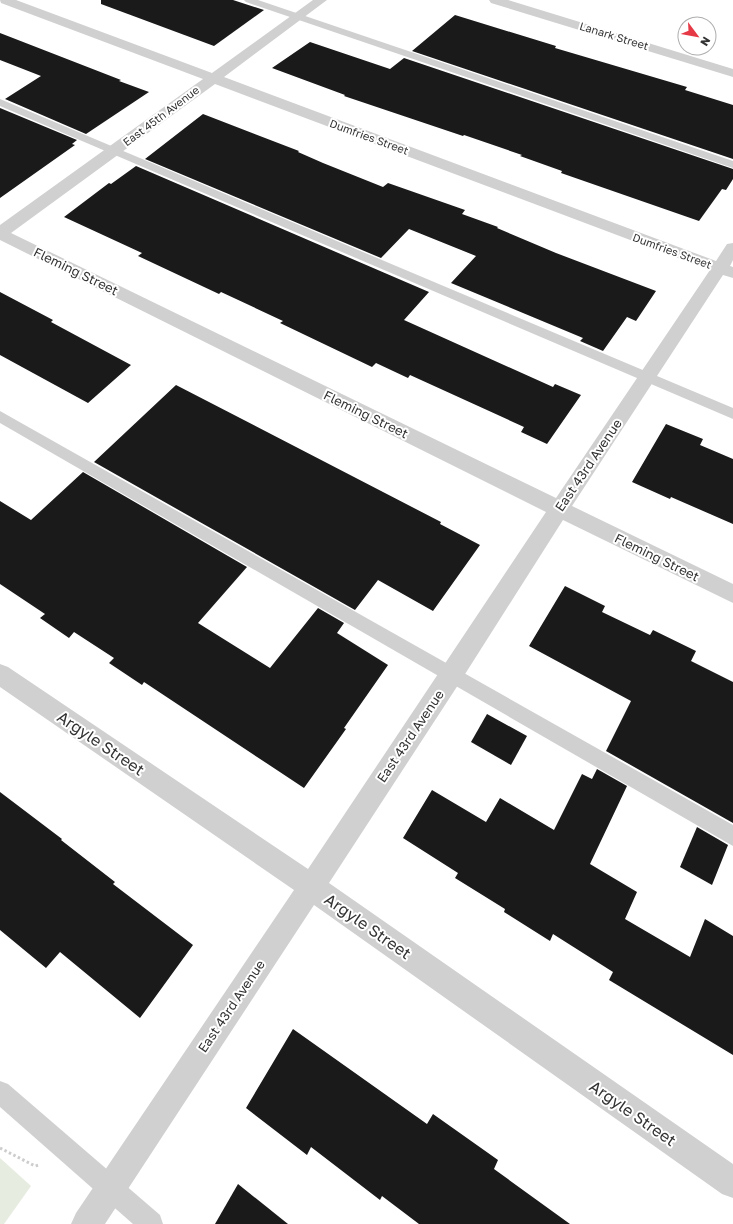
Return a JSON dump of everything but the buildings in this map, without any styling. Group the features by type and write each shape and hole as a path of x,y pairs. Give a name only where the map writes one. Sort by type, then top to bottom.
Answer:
{"street":[{"name":"Dumfries Street","path":"5,0 212,79 727,271"},
{"name":"East 45th Avenue","path":"0,234 321,0"},
{"name":"Lanark Street","path":"495,0 733,73"},
{"name":"Fleming Street","path":"0,234 733,594"},
{"name":"East 43rd Avenue","path":"87,1224 310,886 452,675 559,509 648,377 727,271 733,248"},
{"name":"Argyle Street","path":"0,674 310,886 733,1183"}],"lane":[{"path":"249,0 733,164"},
{"path":"0,102 113,152 733,414"},
{"path":"0,416 733,836"},
{"path":"0,1092 151,1224"}],"shaded area":[{"path":"0,1158 31,1186 4,1224 0,1224"}]}
